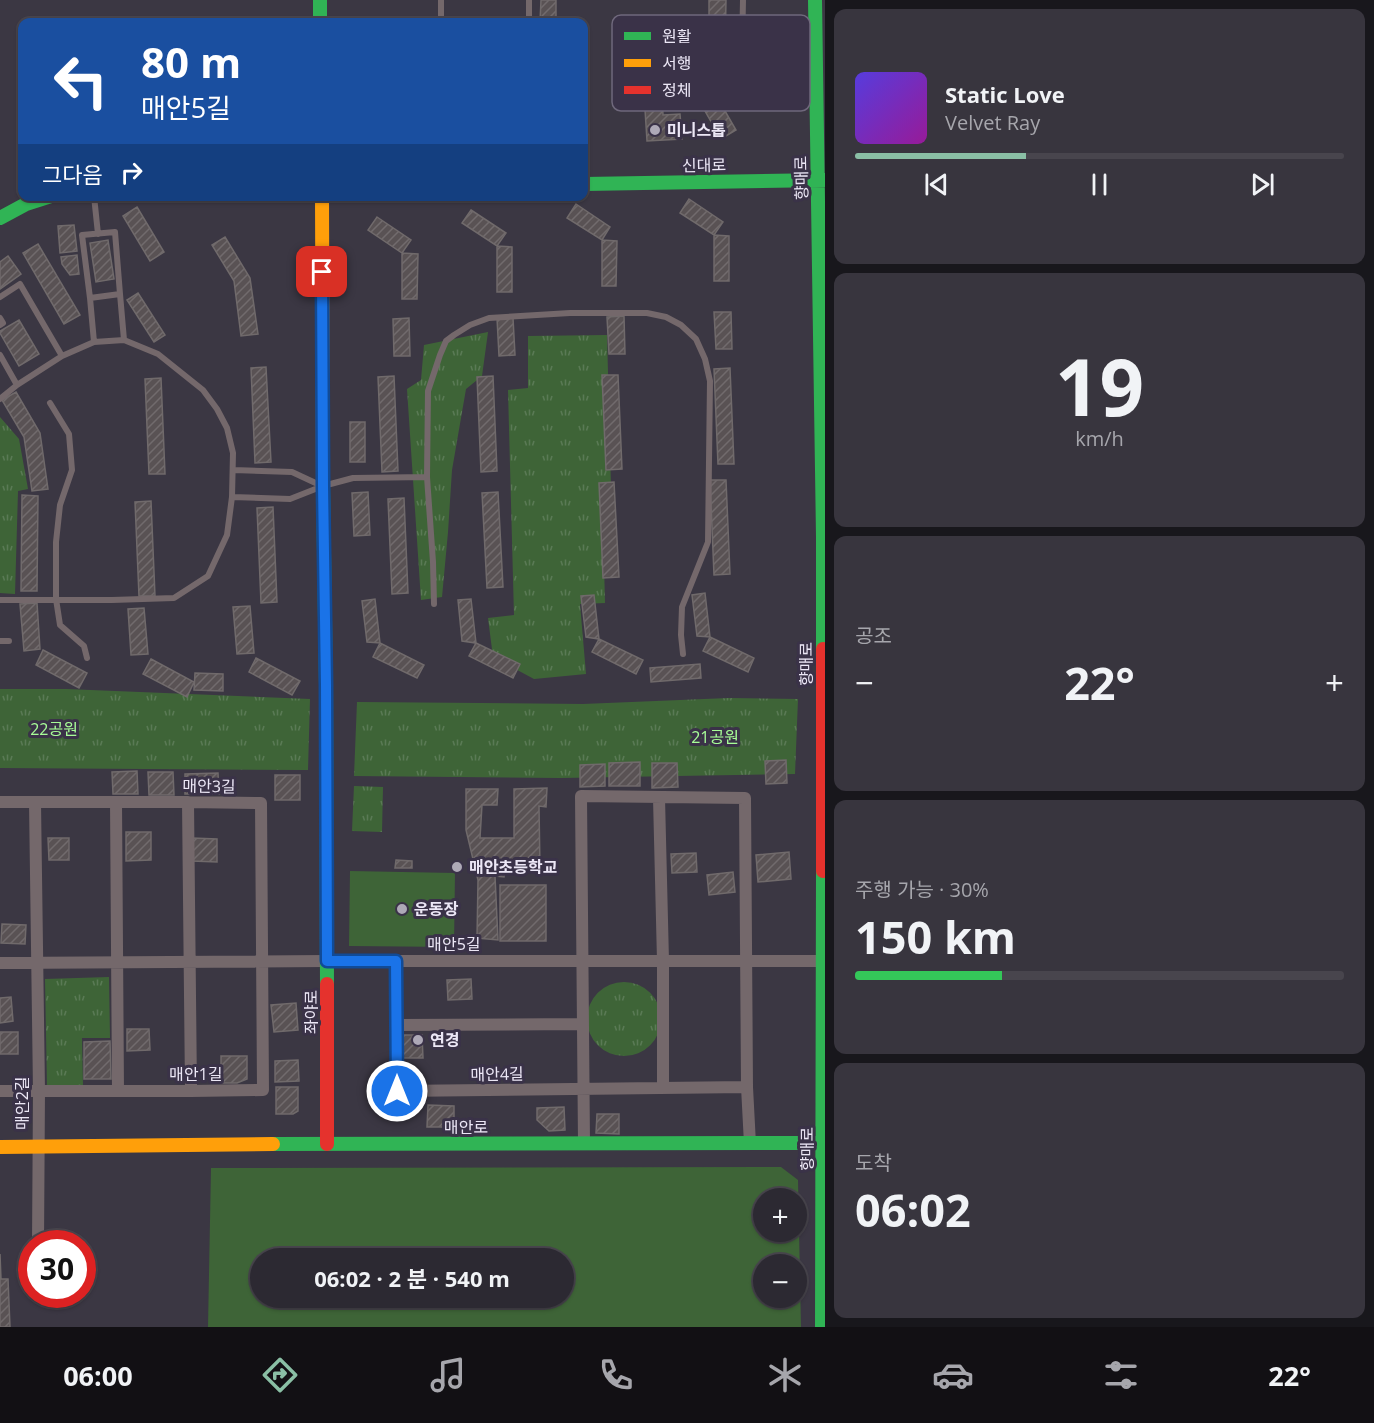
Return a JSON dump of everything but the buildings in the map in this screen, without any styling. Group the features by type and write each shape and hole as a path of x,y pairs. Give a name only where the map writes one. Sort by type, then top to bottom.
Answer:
{"street":[{"path":"320,0 320,18"},
{"name":"향매로","path":"815,0 821,180 824,537 825,961 822,1327"},
{"name":"신대로","path":"588,184 821,180"},
{"path":"0,218 35,201"},
{"name":"좌야로","path":"322,201 327,1144"},
{"path":"584,1143 581,796 745,798 747,1087 750,1144"},
{"path":"659,798 663,1088"},
{"name":"매안3길","path":"0,802 261,804 262,961"},
{"name":"매안2길","path":"35,802 39,1091 38,1230"},
{"path":"116,802 118,1090"},
{"path":"188,802 191,1091"},
{"name":"매안1길","path":"0,1091 263,1090 262,961"},
{"path":"0,963 327,961"},
{"name":"매안5길","path":"327,961 825,961"},
{"name":"매안4길","path":"396,961 397,1091 747,1087"},
{"path":"397,1025 582,1024"},
{"name":"매안로","path":"0,1147 824,1143"}],"lane":[{"path":"441,0 441,18"},
{"path":"529,0 529,18"},
{"path":"742,0 742,15"},
{"path":"95,201 98,234"},
{"path":"94,342 82,235 115,232 124,340"},
{"path":"0,297 20,284 62,356"},
{"path":"90,298 120,294"},
{"path":"434,604 427,477 428,391 446,341 470,325 489,318 570,313 646,313 666,317 681,325 696,339 705,359 710,381 708,542 682,607 683,654"},
{"path":"0,318 3,323 0,325"},
{"path":"0,399 17,385 62,356 94,342 124,340 158,354 202,390 217,409 227,429 233,453 232,497 227,535 208,576 174,598 0,600"},
{"path":"0,355 17,385"},
{"path":"50,403 69,434 72,470 60,505 56,599 60,625 84,646 87,658"},
{"path":"233,470 292,472 323,486"},
{"path":"232,497 290,498 353,478 427,477"},
{"path":"0,641 9,641"}],"green space":[{"path":"488,332 482,376 466,389 452,470 442,597 421,600 407,389 421,380 424,345"},
{"path":"607,335 611,488 602,486 605,603 580,604 586,674 534,679 493,657 488,618 514,615 508,390 528,388 528,336"},
{"path":"0,417 19,439 28,489 18,491 15,594 0,593"},
{"name":"22공원","path":"0,689 66,689 310,699 308,770 0,768"},
{"name":"21공원","path":"729,698 798,699 795,774 561,778 354,776 357,702 583,704"},
{"path":"354,786 383,787 382,832 352,831"},
{"name":"운동장","path":"350,871 455,873 454,947 349,946"},
{"path":"109,977 110,1038 82,1038 83,1086 47,1086 45,979"},
{"path":"624,982 638,985 650,993 658,1005 661,1019 658,1033 650,1045 638,1053 624,1056 610,1053 598,1045 590,1033 587,1019 590,1005 598,993 610,985"},
{"path":"781,1167 798,1180 798,1188 753,1188 753,1242 799,1242 800,1254 753,1254 753,1308 801,1308 801,1327 208,1327 211,1168"}],"traffic: fast":[{"path":"320,0 320,18"},
{"path":"815,0 823,649"},
{"path":"588,184 825,180"},
{"path":"0,218 35,201"},
{"path":"323,485 327,984"},
{"path":"822,1327 823,871"},
{"path":"273,1144 825,1143"}],"traffic: slow":[{"path":"322,201 323,485"},
{"path":"0,1147 273,1144"}],"traffic: jam":[{"path":"823,649 823,871"},
{"path":"327,984 327,1144"}],"place":[{"name":"미니스톱","path":"655,130"},
{"name":"매안초등학교","path":"457,867"},
{"name":"운동장","path":"402,909"},
{"name":"연경","path":"418,1040"}],"route":[{"path":"322,272 327,961 396,961 397,1091"}]}
